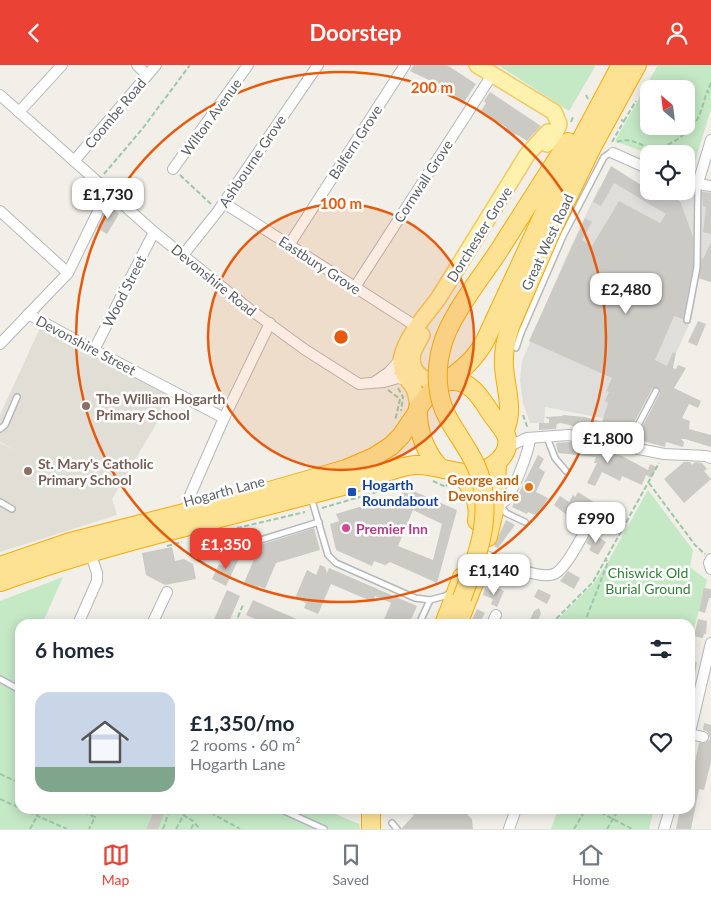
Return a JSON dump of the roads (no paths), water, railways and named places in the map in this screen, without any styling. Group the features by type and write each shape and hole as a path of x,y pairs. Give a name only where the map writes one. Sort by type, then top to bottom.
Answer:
{"highway":[{"path":"447,619 460,593 480,542 485,515 482,482 476,465 443,408 438,385 438,363 442,344 449,327 615,65"},
{"name":"Great West Road","path":"443,384 462,370 474,358 486,341 558,183 621,65"},
{"name":"Great West Road","path":"505,437 510,417 504,365 506,335 561,226 592,147 637,65"},
{"path":"452,619 472,542 478,514 478,504 472,488 456,480 440,468 425,446 421,433 418,409 429,394 443,384 452,381 459,382 476,391 505,437 497,463 498,506 484,555 460,619"},
{"name":"Hogarth Lane","path":"0,565 89,537 259,494 346,469 374,457 392,446 418,409"},
{"path":"456,480 484,471 497,463"},
{"name":"Hogarth Lane","path":"0,582 90,552 316,501 337,488 401,468 415,465 440,468"},
{"path":"371,814 372,829"}],"main road":[{"path":"477,65 537,102 547,117 549,127 547,166 542,183"},
{"name":"Dorchester Grove","path":"400,360 417,327 438,299 527,155 548,137"},
{"name":"Dorchester Grove","path":"438,299 413,353 412,362 415,371 425,380 443,384"},
{"path":"400,360 402,383 415,391 418,409"}],"street":[{"path":"19,112 62,65"},
{"path":"137,65 148,75"},
{"name":"Coombe Road","path":"74,161 156,65"},
{"name":"Wilton Avenue","path":"173,169 248,65"},
{"name":"Ashbourne Grove","path":"183,255 221,207 318,65"},
{"name":"Balfern Grove","path":"289,245 405,65"},
{"name":"Cornwall Grove","path":"355,287 492,75"},
{"name":"Devonshire Road","path":"0,95 154,232 248,308 304,349 355,382 365,385 398,378 402,383"},
{"path":"698,183 711,141"},
{"path":"613,153 640,165"},
{"path":"695,183 711,186"},
{"path":"0,344 68,273 108,191"},
{"name":"Eastbury Grove","path":"221,207 289,245 417,327"},
{"path":"1,215 68,273"},
{"name":"Wood Street","path":"94,351 154,232"},
{"name":"Devonshire Street","path":"28,314 94,351 224,418"},
{"path":"188,500 224,418 270,323"},
{"path":"373,383 389,372 400,360"},
{"path":"505,437 514,432 529,438"},
{"path":"505,437 529,438 546,435 569,435 664,454 711,459"},
{"path":"498,506 510,493 526,456 529,438"},
{"path":"484,555 534,574 549,575 556,573 572,554 583,535"},
{"path":"80,619 97,581 97,573 90,552"},
{"path":"711,559 709,563 711,569"},
{"path":"154,619 167,592"},
{"path":"695,712 710,649"},
{"path":"695,735 703,737"},
{"path":"509,829 514,814"},
{"path":"664,829 668,814"}],"lane":[{"path":"516,348 561,226 604,157 613,153"},
{"path":"686,320 697,267 698,183"},
{"path":"626,446 656,391"},
{"path":"0,429 5,425 17,397"},
{"path":"546,435 555,458 566,471"},
{"path":"316,501 319,523 328,555 336,563 415,598 430,600 460,593"},
{"path":"0,502 12,509"},
{"path":"498,506 506,513 525,523"},
{"path":"254,542 319,523"},
{"path":"421,619 430,600"},
{"path":"0,679 15,687"},
{"path":"291,814 324,829"},
{"path":"392,823 397,829"}],"place":[{"name":"The William Hogarth Primary School","path":"86,406"},
{"name":"St. Mary's Catholic Primary School","path":"28,471"},
{"name":"George and Devonshire","path":"529,487"},
{"name":"Hogarth Roundabout","path":"352,492"},
{"name":"Premier Inn","path":"346,528"}],"park label":[{"name":"Chiswick Old Burial Ground","path":"648,580"}]}
